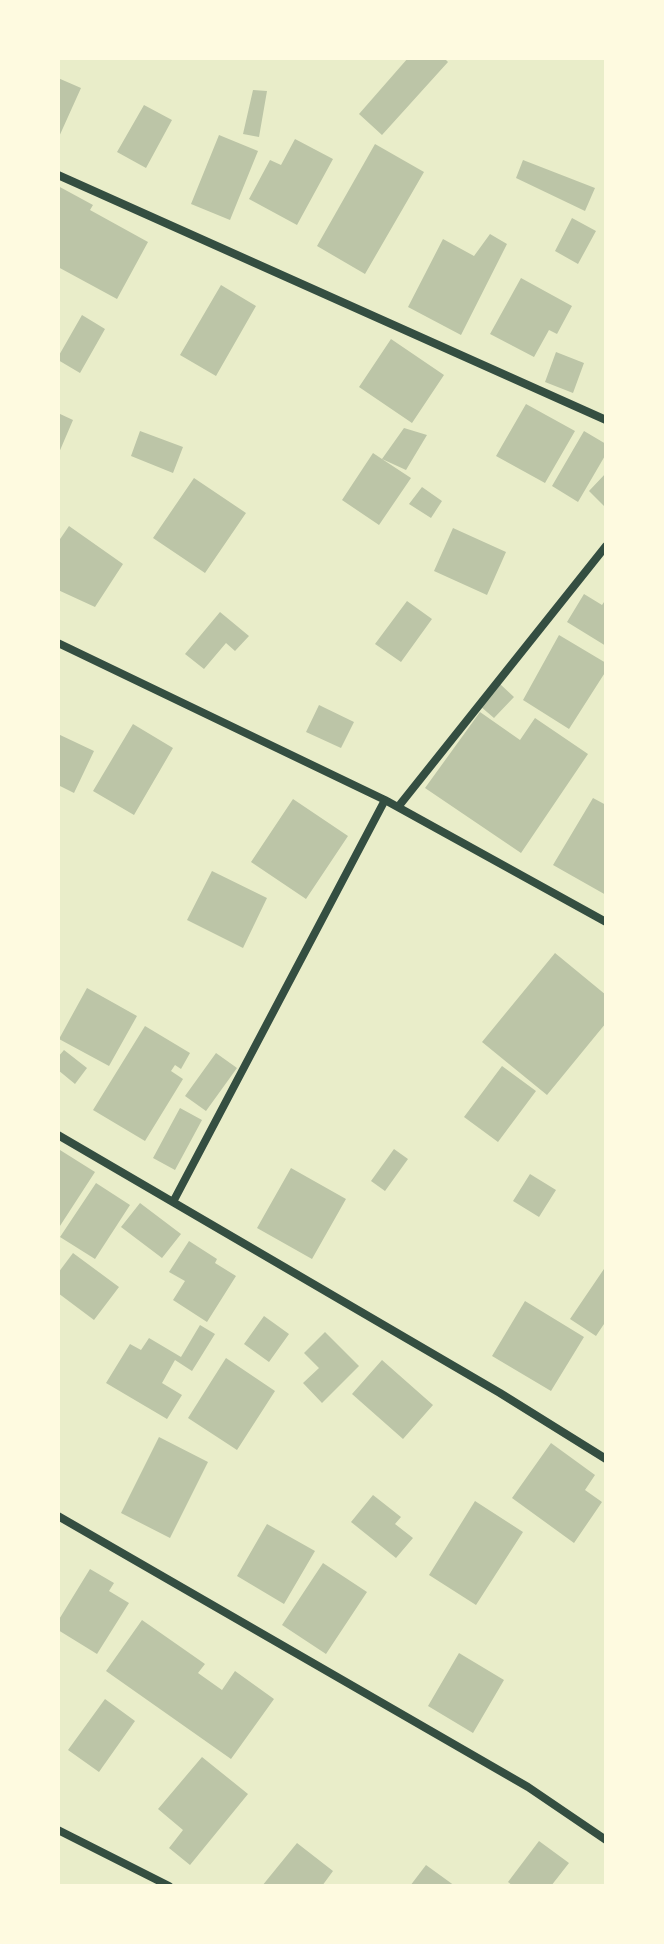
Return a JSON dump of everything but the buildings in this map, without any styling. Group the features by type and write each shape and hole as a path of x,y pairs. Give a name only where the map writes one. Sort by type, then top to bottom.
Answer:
{"street":[{"path":"58,175 606,420"},
{"path":"398,807 606,546"},
{"path":"58,643 385,800 606,922"},
{"path":"173,1202 385,800"},
{"path":"58,1135 500,1393 606,1459"},
{"path":"58,1516 528,1787 606,1840"},
{"path":"58,1830 169,1886"}]}
